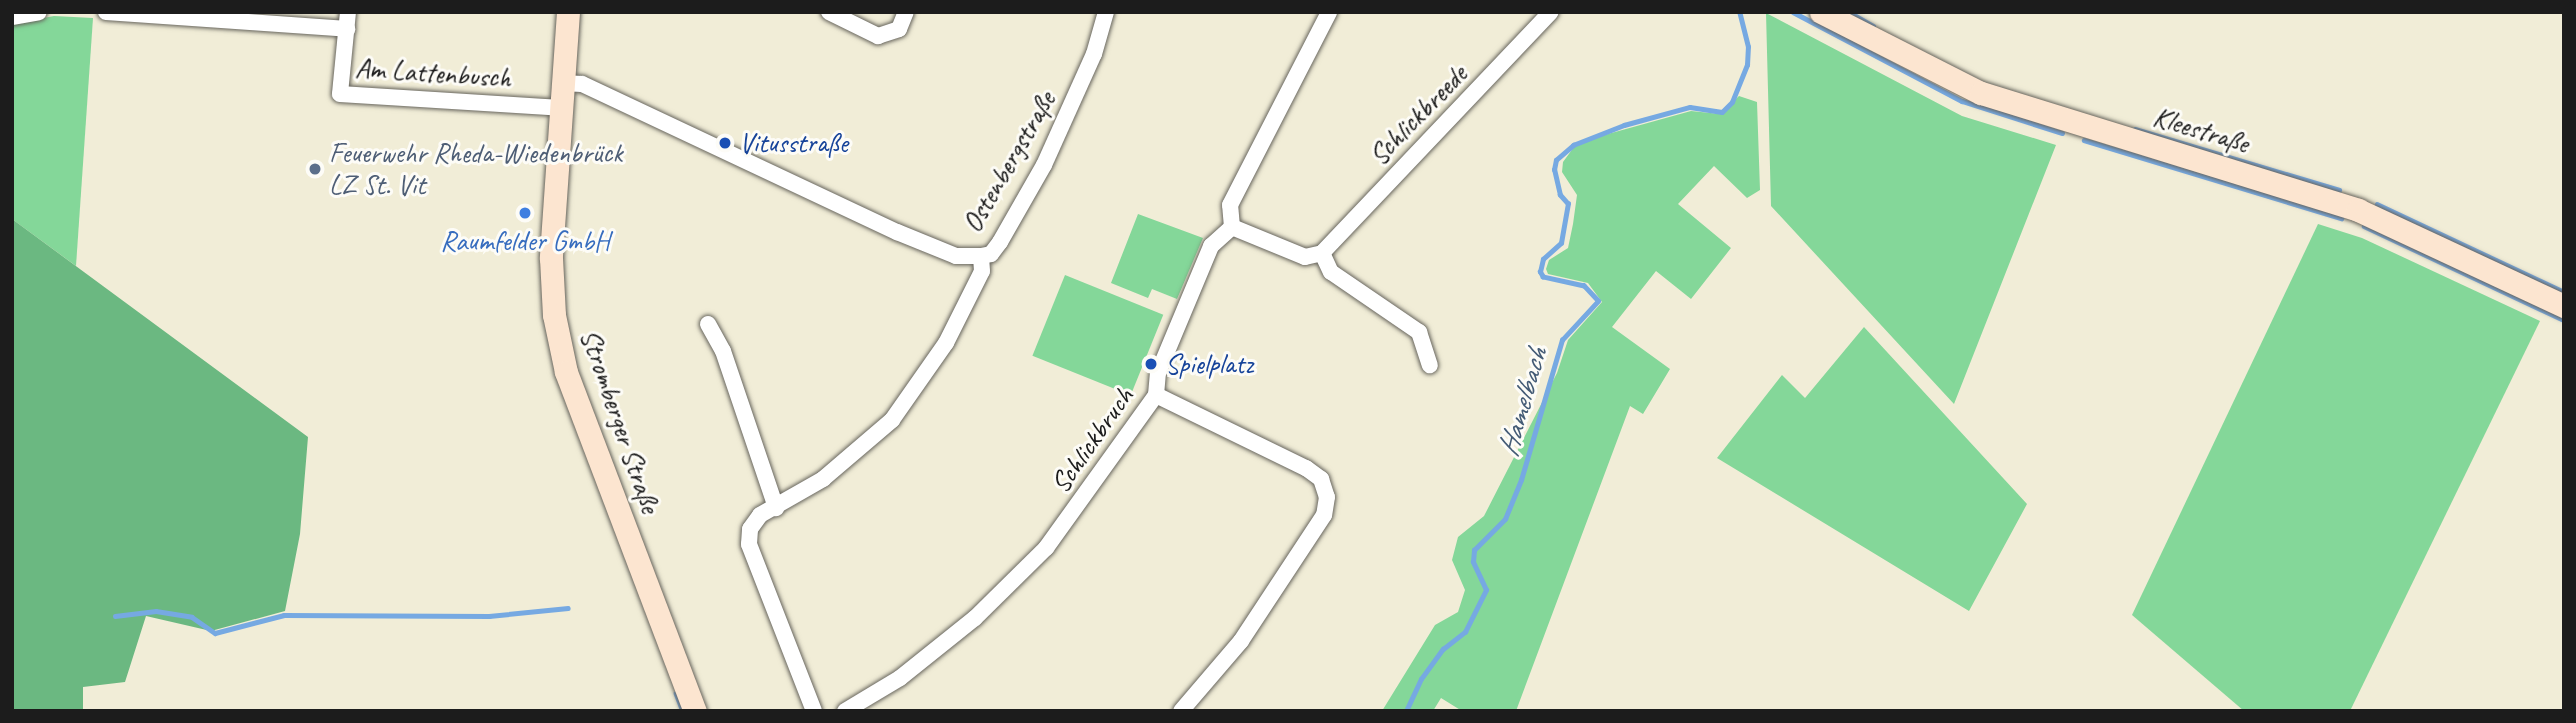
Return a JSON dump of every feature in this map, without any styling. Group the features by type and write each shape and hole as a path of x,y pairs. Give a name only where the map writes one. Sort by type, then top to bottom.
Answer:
{"street":[{"path":"12,17 39,12"},
{"path":"106,12 347,29"},
{"name":"Am Lattenbusch","path":"348,12 340,94 561,108"},
{"name":"Stromberger Straße","path":"568,12 551,258 554,315 566,372 695,711"},
{"path":"829,12 878,36 899,29 906,12"},
{"name":"Ostenbergstraße","path":"814,711 749,544 750,529 760,515 823,479 892,420 946,342 982,271 981,256 990,254 1000,242 1044,165 1094,54 1106,12"},
{"path":"1329,12 1230,205 1233,226 1305,257 1322,253 1331,272 1419,332 1430,365"},
{"name":"Schlickbreede","path":"1322,253 1551,12"},
{"name":"Kleestraße","path":"1821,12 1981,93 2358,210 2564,306"},
{"path":"562,83 582,84 897,232 956,256 981,256"},
{"name":"Schlickbruch","path":"845,711 900,678 1007,589 1085,498 1156,395 1158,373 1211,246 1233,226"},
{"path":"708,324 723,351 776,508"},
{"path":"1156,395 1306,468 1321,479 1327,498 1324,515 1241,641 1181,711"}],"green space":[{"path":"1766,13 1962,116 2056,145 1954,404 1771,206"},
{"path":"54,16 93,18 76,266 12,219 12,24"},
{"path":"1739,96 1757,102 1760,190 1747,198 1714,166 1678,204 1731,248 1691,299 1656,271 1612,327 1670,369 1643,414 1630,406 1516,711 1462,711 1441,698 1433,711 1382,711 1435,625 1458,612 1465,590 1452,560 1458,537 1484,516 1557,373 1568,340 1602,302 1588,283 1548,274 1546,269 1549,260 1568,248 1573,224 1577,195 1562,172 1563,162 1574,147 1597,137 1691,111 1720,114"},
{"path":"1138,214 1203,238 1177,299 1152,289 1148,298 1111,283"},
{"path":"12,219 308,437 300,534 285,611 211,631 146,616 125,682 83,687 83,711 12,711"},
{"path":"2318,224 2362,238 2540,321 2350,711 2244,711 2132,615"},
{"path":"1065,275 1163,315 1131,395 1032,356"},
{"path":"1864,327 2027,504 1969,611 1717,458 1782,375 1805,398"}],"waterway":[{"name":"Hamelbach","path":"1406,711 1421,679 1443,649 1465,632 1486,590 1473,562 1474,550 1505,519 1521,480 1562,340 1598,301 1584,286 1543,277 1540,272 1543,259 1561,243 1568,204 1560,195 1554,170 1556,160 1573,145 1624,125 1690,107 1722,112 1732,102 1747,65 1748,47 1739,12"},
{"path":"1793,12 1962,101 2062,133"},
{"path":"1849,12 1873,26"},
{"path":"2135,129 2339,190"},
{"path":"2084,140 2341,218"},
{"path":"2377,204 2564,292"},
{"path":"2364,226 2564,320"},
{"path":"115,616 156,611 192,617 215,633 284,615 489,616 568,608"},
{"path":"676,693 683,711"}],"place":[{"name":"Vitusstraße","path":"725,143"},
{"name":"Feuerwehr Rheda-Wiedenbrück LZ St. Vit","path":"315,169"},
{"name":"Raumfelder GmbH","path":"525,213"},
{"name":"Spielplatz","path":"1151,364"}]}
